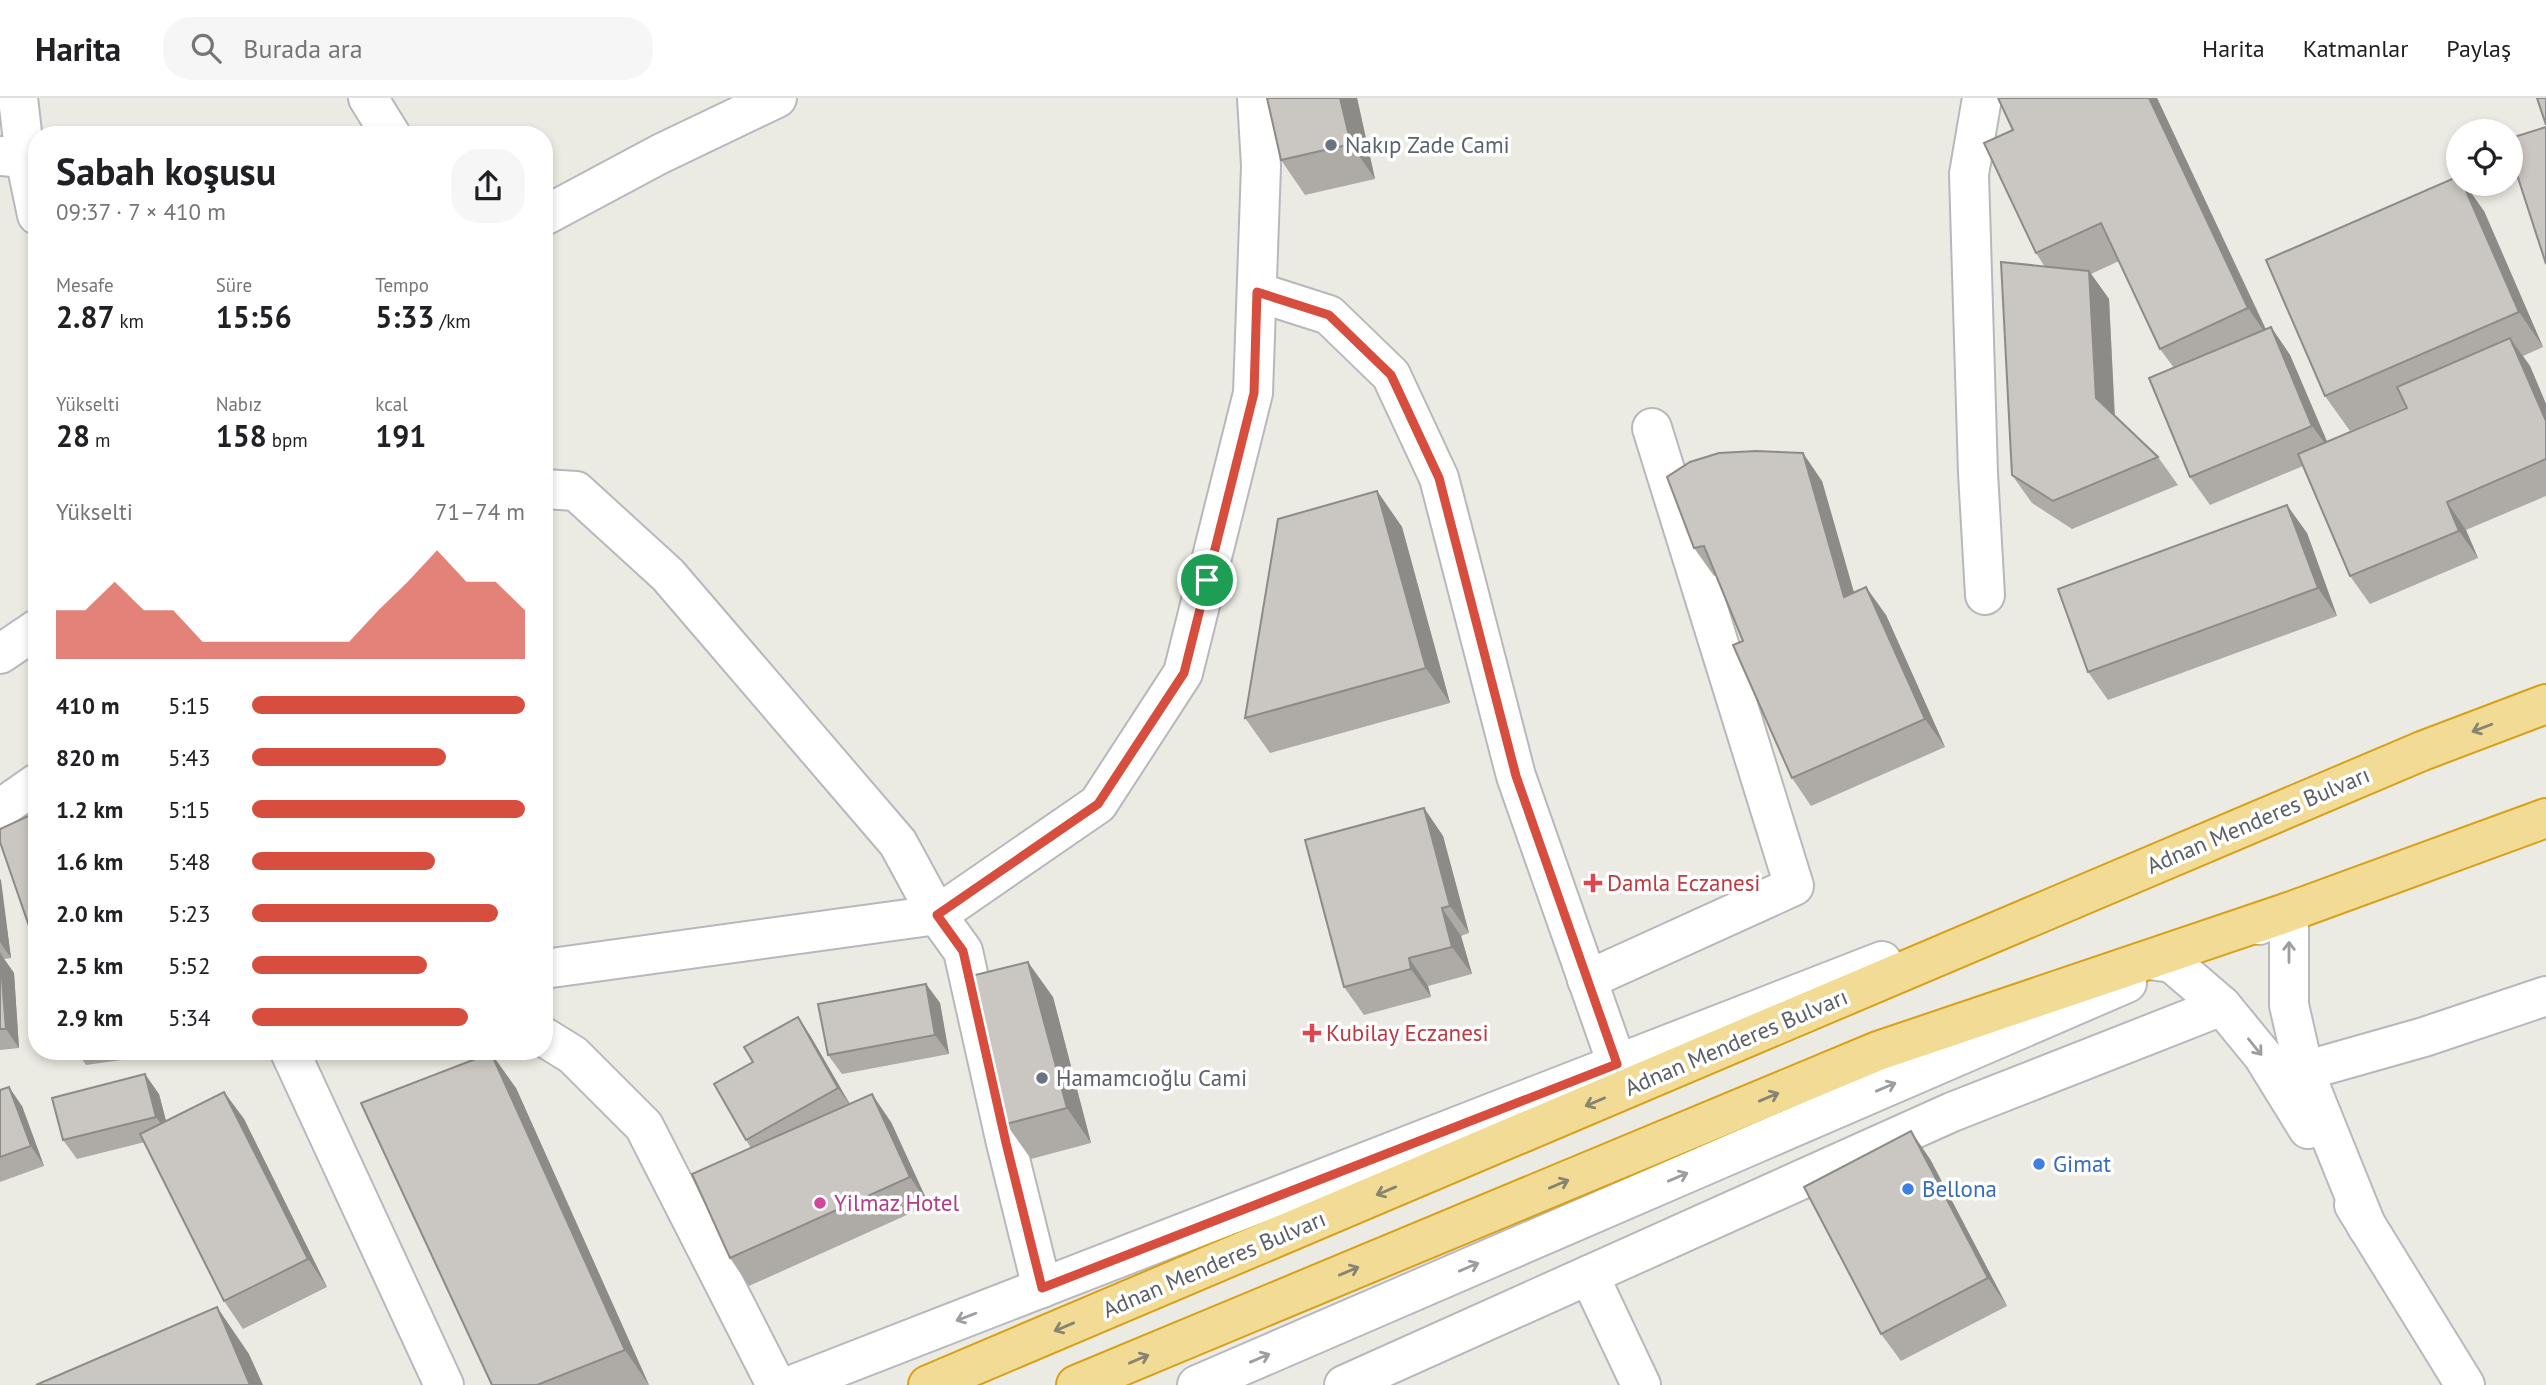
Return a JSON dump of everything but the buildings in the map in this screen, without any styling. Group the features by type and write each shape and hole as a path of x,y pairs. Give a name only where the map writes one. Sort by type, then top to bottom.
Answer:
{"highway":[{"name":"Adnan Menderes Bulvarı","path":"928,1385 2422,751 2546,704"},
{"path":"1076,1385 1878,1051 2161,961 2546,818"}],"street":[{"path":"18,98 12,157 28,194"},
{"path":"368,98 385,126"},
{"path":"553,211 660,154 777,98"},
{"path":"553,968 937,915 1098,804 1184,673 1254,393 1261,166 1257,98"},
{"path":"1982,98 1969,174 1984,595"},
{"path":"1257,292 1329,315 1391,375 1439,478 1516,776 1617,1064"},
{"path":"1587,980 1794,886 1652,428"},
{"path":"553,490 576,491 668,575 898,843 937,915 963,951 1042,1288"},
{"path":"0,654 28,635"},
{"path":"792,1385 2422,751"},
{"path":"0,809 28,789"},
{"path":"2289,912 2289,1005 2304,1071 2367,1227"},
{"path":"1197,1385 2161,961 2222,1006 2263,1056 2465,1385"},
{"path":"2304,1071 2424,1037 2546,996"},
{"path":"1344,1385 1952,1112 2222,1006"},
{"path":"553,1043 573,1055 644,1126 776,1385"},
{"path":"294,1060 444,1385"},
{"path":"1589,1275 1641,1385"}],"place":[{"name":"Nakıp Zade Cami","path":"1331,145"},
{"name":"Damla Eczanesi","path":"1593,883"},
{"name":"Kubilay Eczanesi","path":"1312,1033"},
{"name":"Hamamcıoğlu Cami","path":"1042,1078"},
{"name":"Gimat","path":"2039,1164"},
{"name":"Bellona","path":"1908,1189"},
{"name":"Yilmaz Hotel","path":"820,1203"}],"route":[{"path":"1257,292 1329,315 1391,375 1439,478 1516,776 1617,1064 1042,1288 963,951 937,915 1098,804 1184,673 1207,580 1254,393 1257,292"}]}
